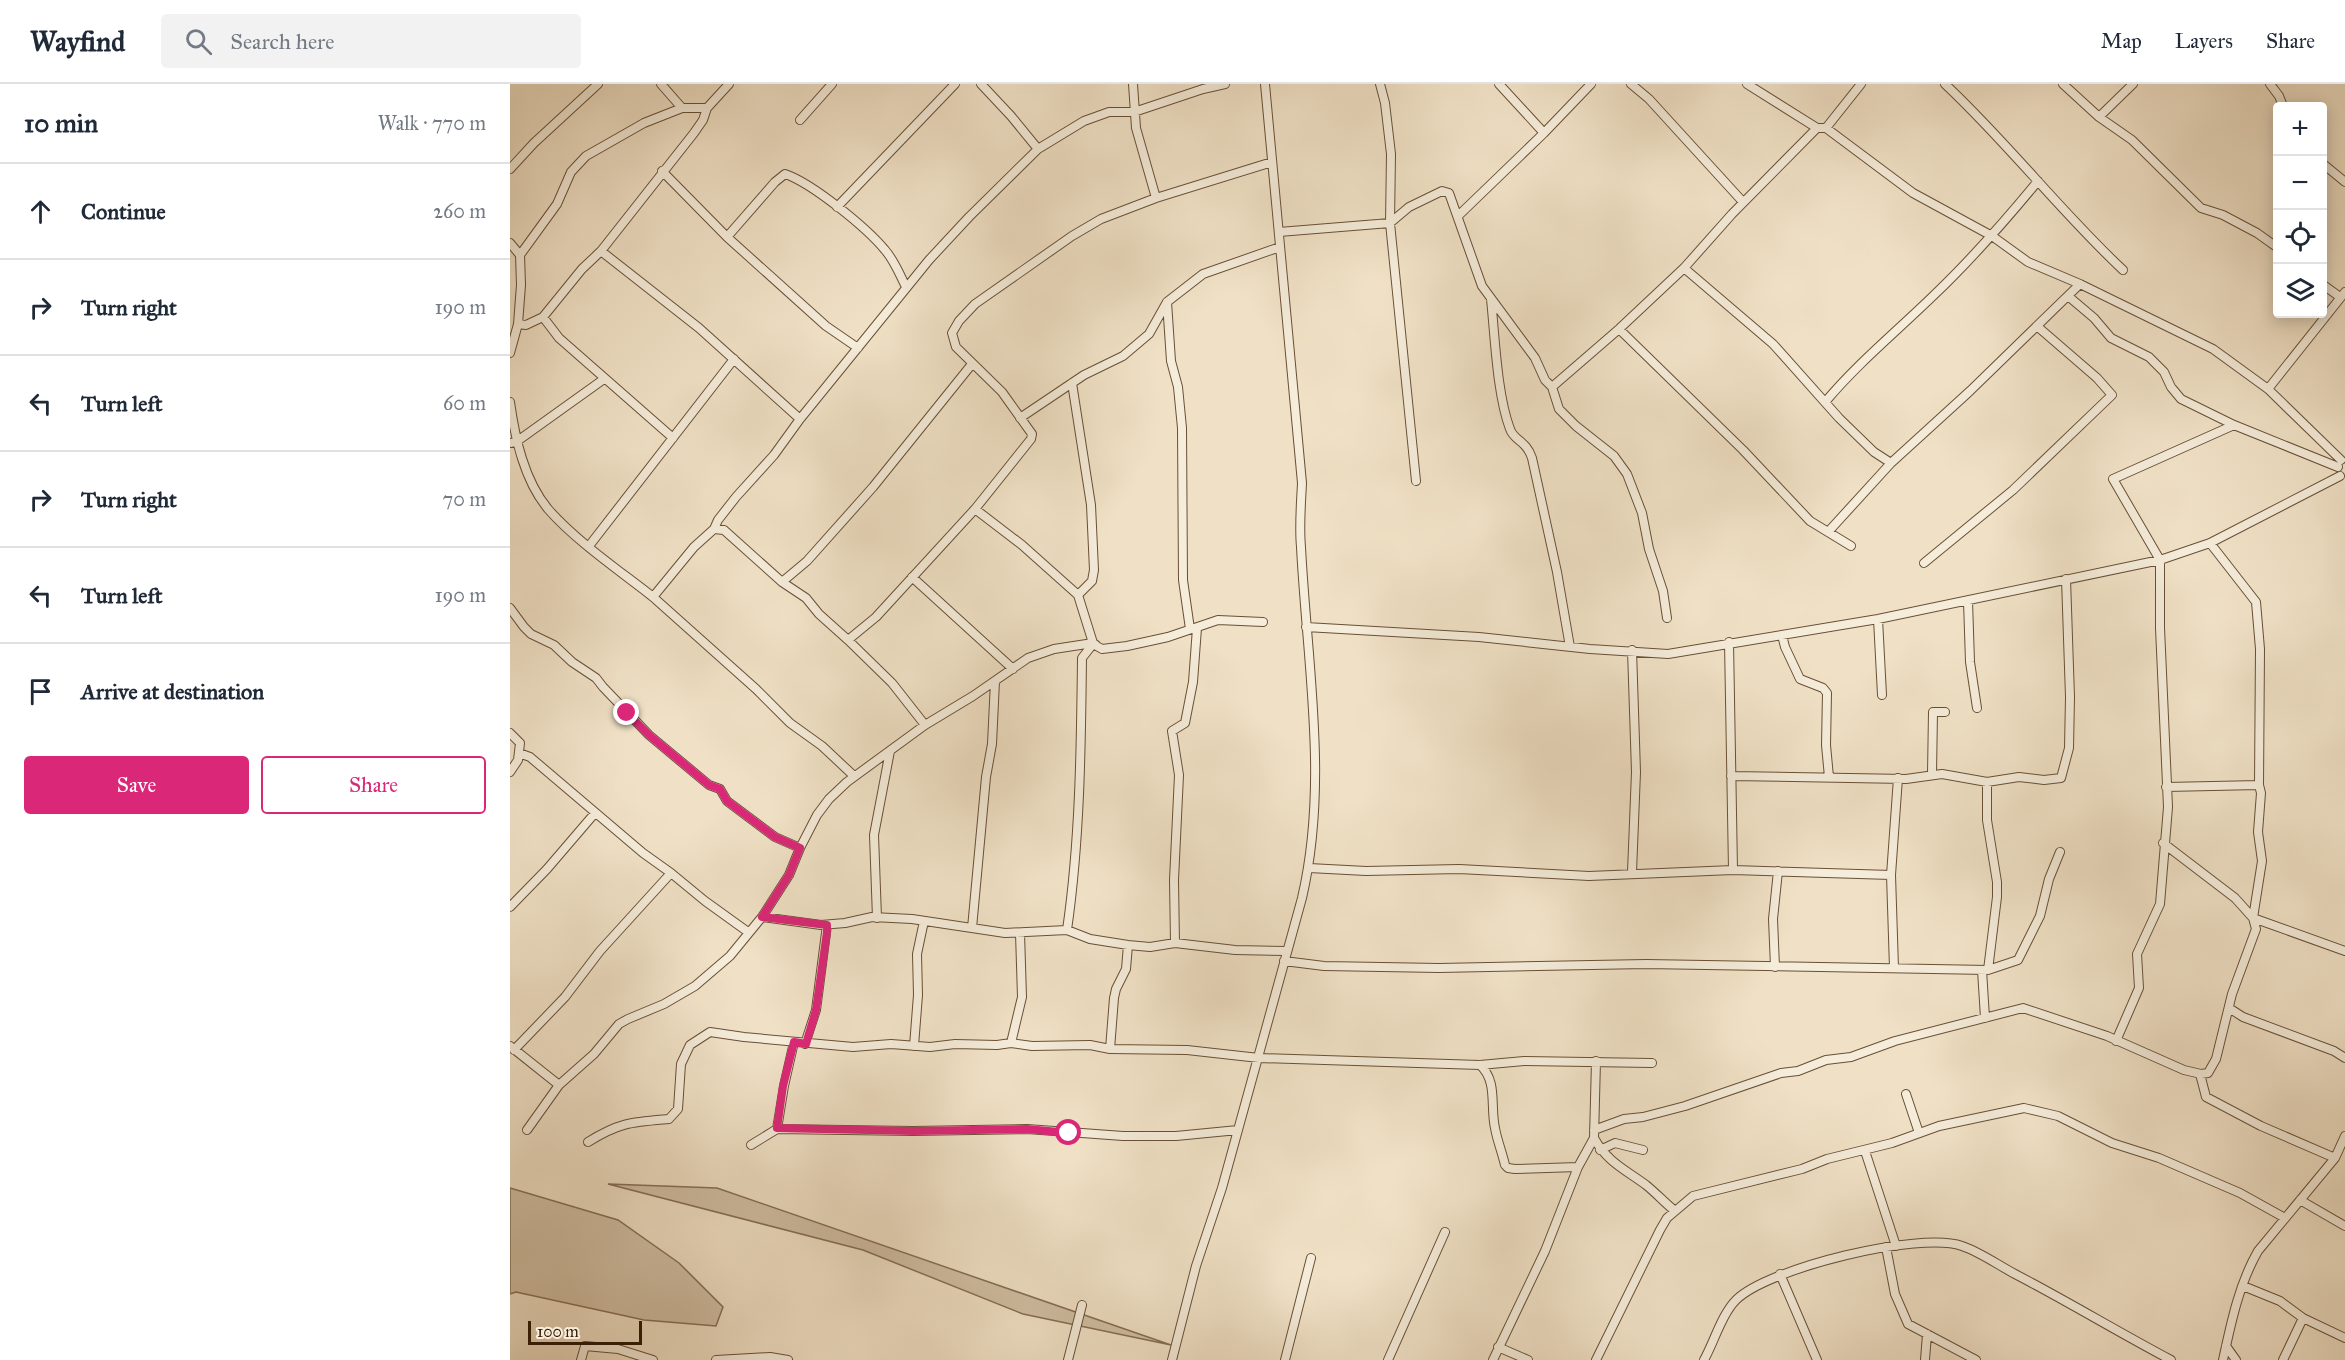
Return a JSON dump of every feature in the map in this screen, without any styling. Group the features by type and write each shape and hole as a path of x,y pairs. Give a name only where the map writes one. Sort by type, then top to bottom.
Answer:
{"street":[{"path":"510,169 534,143 598,84"},
{"path":"661,84 682,108"},
{"path":"518,324 526,325 543,317 582,269 601,250 662,171 698,129 707,108 729,84"},
{"path":"800,120 832,84"},
{"path":"837,207 955,84"},
{"path":"981,84 1038,149"},
{"path":"1133,84 1136,128 1156,198"},
{"path":"653,597 694,547 714,529 718,520 736,497 789,436 800,419 906,287 969,217 1038,149 1084,121 1108,112 1134,112 1225,84"},
{"path":"1172,1360 1196,1266 1222,1188 1259,1058 1309,868 1316,794 1315,712 1300,544 1302,483 1265,84"},
{"path":"1380,84 1385,103 1391,154 1390,223 1416,481"},
{"path":"1499,84 1544,133"},
{"path":"1458,216 1591,84"},
{"path":"1631,84 1649,99 1743,202"},
{"path":"1747,84 1821,128 1913,194 1992,236 2028,262 2080,284 2213,349 2268,389 2342,468"},
{"path":"1552,387 1684,268 1743,202 1821,128 1861,84"},
{"path":"1945,84 2094,243 2123,270"},
{"path":"2063,84 2099,117 2132,140 2201,208 2223,215 2273,245"},
{"path":"2099,117 2133,84"},
{"path":"2270,84 2281,102"},
{"path":"511,348 518,324 521,285 520,255 557,204 571,172 586,156 644,123 682,108 707,108"},
{"path":"848,640 876,617 975,509 1031,439 1032,434 1028,426 1002,392 956,347 952,333 959,321 975,304 1071,236 1101,219 1156,198 1272,162"},
{"path":"2327,167 2345,182"},
{"path":"662,171 727,237 826,326 858,348"},
{"path":"727,237 775,182 785,174 794,177 837,207 887,252 906,287"},
{"path":"1826,401 1850,373 1935,295 1992,236 2038,181"},
{"path":"1279,232 1390,223 1409,207 1442,191 1449,193 1482,286 1535,358 1545,380 1552,387 1560,409 1576,426 1614,456 1627,474 1642,513 1649,549 1663,591 1667,618"},
{"path":"510,243 520,255"},
{"path":"1020,418 1072,383 1100,366 1123,356 1137,345 1149,334 1167,302 1203,274 1280,247"},
{"path":"601,250 699,328 800,419"},
{"path":"1684,268 1773,344 1839,418 1874,452 1891,463"},
{"path":"1828,532 1891,463 2038,327 2080,284"},
{"path":"2268,389 2343,294 2327,286"},
{"path":"2068,296 2094,318 2111,338 2150,357 2164,372 2171,387 2181,399 2234,425 2342,468"},
{"path":"1491,298 1504,412 1511,433 1528,446 1532,458 1557,572 1570,647"},
{"path":"1167,302 1171,361 1178,387 1182,428 1182,569 1194,629 1192,682 1185,723 1172,731 1179,775 1174,880 1174,943"},
{"path":"543,317 559,338 673,438"},
{"path":"1924,563 2013,490 2112,395 2097,378 2038,327"},
{"path":"1619,329 1743,450 1810,521 1851,546"},
{"path":"589,546 734,359"},
{"path":"782,582 807,561 873,487 972,364"},
{"path":"513,443 604,379"},
{"path":"1072,383 1091,506 1094,570 1092,581 1078,595"},
{"path":"510,402 513,443 536,490 549,509 589,546 653,597 756,689 790,723 822,746 854,776"},
{"path":"2116,1041 2139,988 2137,954 2160,904 2163,843 2168,807 2160,628 2160,560 2114,479 2234,425"},
{"path":"1306,627 1479,637 1570,647 1668,654 1729,642 1878,619 2160,560 2210,543 2342,468"},
{"path":"975,509 1022,544 1078,595 1093,643 1102,649"},
{"path":"714,529 724,530 782,582 806,598 819,614 892,683 925,725"},
{"path":"1493,1360 1545,1251 1578,1167 1594,1134 1624,1119 1644,1118 1781,1073 1798,1071 1826,1060 1851,1057 1876,1047 2023,1008 2087,1028 2184,1070 2200,1074 2208,1073 2216,1059 2232,994 2256,929 2253,918 2262,861 2258,831 2261,793 2259,785 2260,650 2256,602 2210,543"},
{"path":"912,578 1012,669"},
{"path":"1731,776 1898,778 1932,774 1987,782 2019,777 2044,780 2061,778 2069,748 2070,698 2066,579"},
{"path":"1968,601 1970,662 1977,708"},
{"path":"510,608 531,634 554,645 566,658 596,678 649,735 709,785 720,789 727,801 775,837 800,848"},
{"path":"1878,619 1882,695"},
{"path":"1067,930 1074,873 1082,746 1082,658 1093,644 1102,649 1168,637 1218,620 1263,622"},
{"path":"1782,635 1800,679 1823,688 1827,693 1826,745 1829,777"},
{"path":"1729,642 1733,870"},
{"path":"527,1130 560,1085 594,1054 619,1024 664,1004 695,986 730,956 762,917 789,875 817,815 829,799 854,776 925,725 1028,658 1044,652 1093,643"},
{"path":"1632,650 1636,772 1632,873"},
{"path":"972,928 986,777 992,744 995,681"},
{"path":"1932,774 1933,712 1946,712"},
{"path":"510,733 520,743 518,760 510,772"},
{"path":"877,918 874,835 890,751"},
{"path":"519,753 530,757 643,853 705,902 748,932"},
{"path":"1894,968 1891,874 1898,778"},
{"path":"1985,1018 1985,970 1997,889 1987,820 1987,782"},
{"path":"2166,787 2259,785"},
{"path":"510,907 548,869 595,813"},
{"path":"2163,843 2235,898 2253,918 2345,951"},
{"path":"1284,962 1324,966 1439,968 1646,964 1985,970 2019,960 2040,916 2049,879 2060,852"},
{"path":"1309,868 1366,871 1459,869 1589,876 1733,870 1891,874"},
{"path":"1775,967 1773,919 1778,871"},
{"path":"560,1085 512,1048 565,997 600,951 671,873"},
{"path":"762,917 827,925 872,917 949,923 1020,933 1067,930 1090,939 1150,947 1174,943 1235,950 1287,951"},
{"path":"914,1046 918,995 917,954 924,921"},
{"path":"806,1044 816,1010 827,925"},
{"path":"1011,1043 1022,997 1020,933"},
{"path":"1110,1049 1114,998 1126,969 1128,945"},
{"path":"2229,1008 2243,1017 2345,1058"},
{"path":"588,1142 610,1128 627,1123 669,1119 674,1115 678,1109 681,1064 690,1045 710,1032 806,1044 853,1047 891,1044 997,1046 1011,1043 1032,1046 1090,1045 1110,1049 1195,1051 1259,1058 1480,1065 1524,1061 1652,1063"},
{"path":"777,1128 783,1086 794,1042"},
{"path":"1596,1061 1594,1134 1600,1150 1622,1170 1648,1186 1675,1211"},
{"path":"1480,1065 1484,1069 1493,1093 1494,1127 1504,1165 1515,1169 1578,1167"},
{"path":"2200,1074 2206,1097 2261,1126 2335,1158"},
{"path":"1906,1094 1919,1133"},
{"path":"1596,1360 1660,1230 1675,1211 1693,1196 1774,1177 1939,1126 2001,1112 2024,1108 2042,1110 2112,1143 2158,1158 2232,1190 2285,1218"},
{"path":"751,1145 777,1128 913,1131 1027,1129 1123,1136 1176,1136 1238,1130"},
{"path":"2223,1360 2243,1286 2258,1251 2335,1158 2345,1136"},
{"path":"1600,1150 1615,1143 1643,1150"},
{"path":"1864,1150 1891,1247 1895,1293 1903,1316 1908,1323 1976,1360"},
{"path":"2300,1200 2345,1226"},
{"path":"1388,1360 1445,1232"},
{"path":"1704,1360 1714,1344 1728,1309 1737,1298 1780,1274 1804,1266 1891,1247 1930,1243 1961,1245 2170,1360"},
{"path":"1285,1360 1311,1258"},
{"path":"1780,1274 1817,1360"},
{"path":"2243,1286 2280,1300 2303,1318 2345,1338"},
{"path":"1068,1360 1082,1305"},
{"path":"2283,1360 2303,1318"},
{"path":"1925,1360 1927,1334"},
{"path":"581,1360 585,1346 618,1350 653,1360"},
{"path":"2226,1346 2236,1360"},
{"path":"1498,1347 1528,1360"},
{"path":"716,1360 770,1357 788,1360"}],"shaded area":[{"path":"608,1184 717,1188 1171,1345 1023,1314 863,1250"},
{"path":"510,1188 618,1220 679,1263 723,1307 716,1326 644,1320 516,1292 510,1294"}],"route":[{"path":"627,713 649,735 709,785 720,789 727,801 775,837 800,848 789,875 762,917 827,925 827,932 816,1010 806,1044 794,1042 783,1086 777,1128 913,1131 1027,1129 1069,1133"}]}
